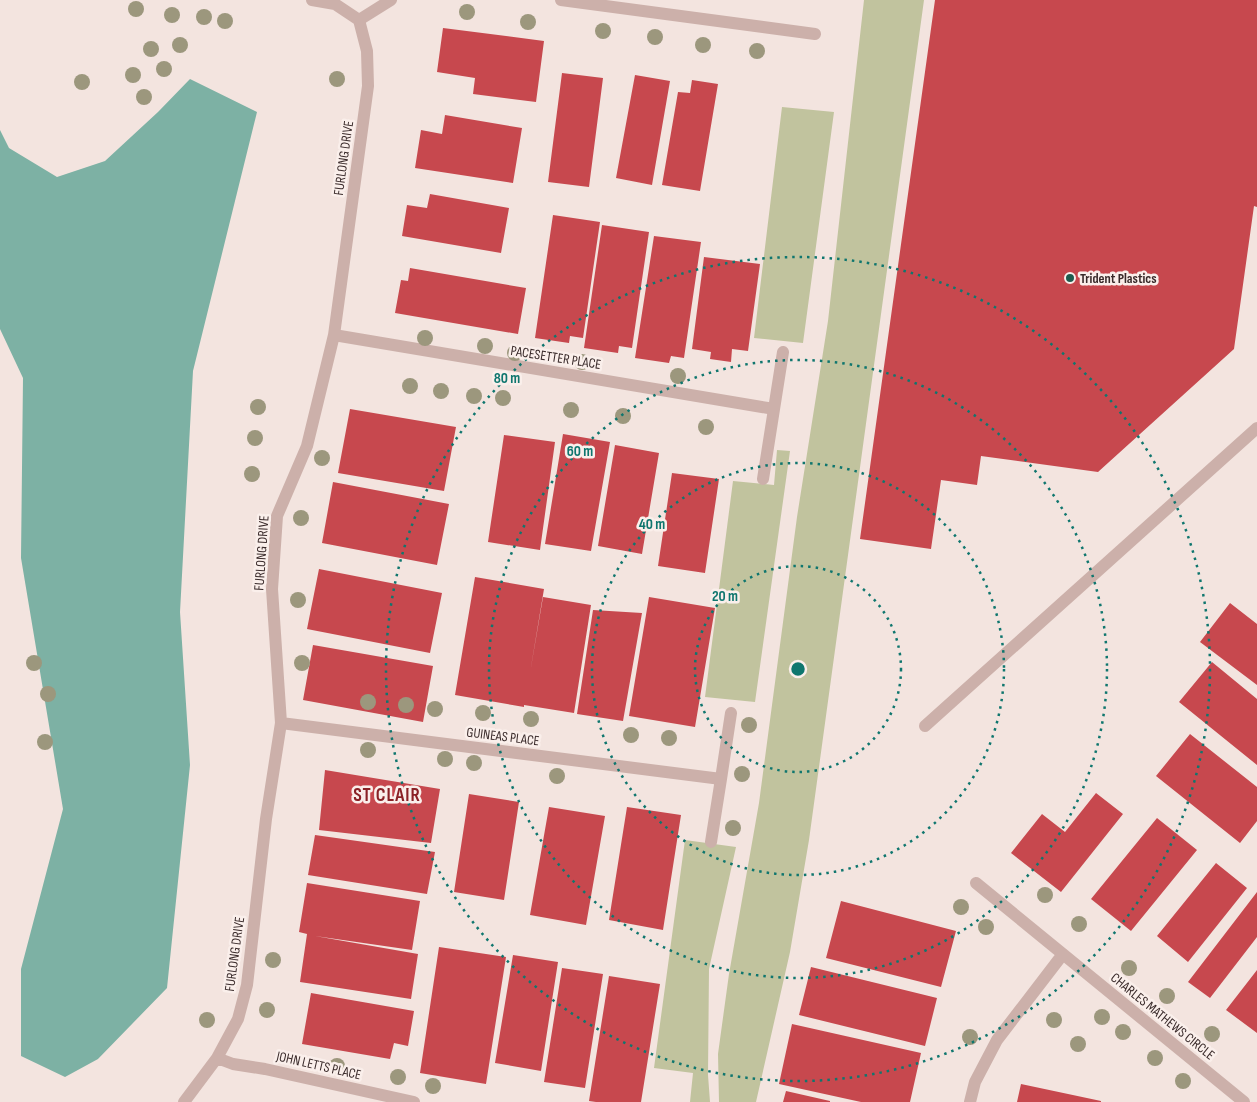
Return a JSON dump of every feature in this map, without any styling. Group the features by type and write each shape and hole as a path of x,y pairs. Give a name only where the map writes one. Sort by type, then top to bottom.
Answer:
{"street":[{"path":"312,0 335,4 359,20 391,0"},
{"path":"562,0 815,34"},
{"name":"FURLONG DRIVE","path":"184,1102 217,1058 238,1019 247,985 266,819 282,723 272,589 277,516 307,446 334,335 368,86 367,51 359,20"},
{"name":"PACESETTER PLACE","path":"334,335 774,409"},
{"path":"763,480 783,352"},
{"path":"925,726 1257,428"},
{"path":"711,842 731,712"},
{"name":"GUINEAS PLACE","path":"282,723 721,779"},
{"name":"CHARLES MATHEWS CIRCLE","path":"976,883 1244,1102"},
{"path":"970,1102 975,1082 997,1040 1063,954"},
{"name":"JOHN LETTS PLACE","path":"217,1058 233,1064 265,1069 414,1102"}],"green space":[{"path":"864,0 924,0 809,840 790,952 756,1102 719,1102 718,1054 729,974 759,803 797,517 828,321"},
{"path":"782,107 834,112 803,343 754,338"},
{"path":"777,450 790,451 755,702 705,697 733,481 774,485"},
{"path":"685,840 736,847 709,969 708,1075 710,1102 690,1102 693,1073 654,1068"}],"water":[{"path":"190,79 257,112 193,371 180,612 190,765 167,988 98,1059 65,1077 21,1056 21,969 63,809 21,558 23,378 0,329 0,130 9,148 57,177 105,161 158,112"}],"building":[{"name":"Trident Plastics","path":"935,0 1257,0 1257,207 1254,206 1234,349 1098,472 981,456 977,485 941,480 931,549 860,539"},
{"path":"443,28 544,41 536,102 473,94 475,78 437,72"},
{"path":"562,73 603,78 589,187 548,182"},
{"path":"635,75 670,81 652,185 616,178"},
{"path":"692,80 718,84 700,191 662,185 678,92 690,93"},
{"path":"445,115 522,128 513,183 415,168 421,130 442,134"},
{"path":"430,194 509,208 501,253 402,236 407,205 427,208"},
{"path":"553,215 600,222 583,338 570,336 569,343 535,338"},
{"path":"602,225 649,232 632,348 619,346 618,353 584,348"},
{"path":"654,236 701,242 684,358 671,356 669,363 635,358"},
{"path":"704,257 760,264 748,351 732,349 731,362 710,359 711,352 692,349"},
{"path":"410,268 526,288 518,334 395,313 401,280 408,281"},
{"path":"350,409 456,427 444,491 338,473"},
{"path":"563,434 610,442 591,551 545,544"},
{"path":"504,435 555,442 540,550 488,542"},
{"path":"615,445 659,453 642,554 598,546"},
{"path":"672,473 719,479 705,573 658,566"},
{"path":"333,482 449,504 437,565 322,543"},
{"path":"319,569 442,593 430,653 307,629"},
{"path":"475,577 544,589 530,673 543,597 591,605 574,713 524,705 524,707 455,695"},
{"path":"649,597 715,608 695,727 629,716"},
{"path":"1230,603 1257,624 1257,685 1200,642"},
{"path":"593,610 642,613 623,721 577,714"},
{"path":"313,645 433,666 423,722 303,700"},
{"path":"1212,662 1257,699 1257,765 1179,702"},
{"path":"1190,734 1257,787 1257,821 1240,843 1156,776"},
{"path":"325,770 440,789 431,843 319,830"},
{"path":"1096,793 1123,814 1061,892 1011,853 1042,814 1065,832"},
{"path":"469,794 519,802 504,900 454,892"},
{"path":"549,807 605,816 586,925 530,915"},
{"path":"627,807 681,815 663,930 609,920"},
{"path":"1157,818 1197,850 1131,931 1091,899"},
{"path":"315,835 435,852 427,894 308,875"},
{"path":"1216,863 1247,888 1188,962 1157,936"},
{"path":"307,883 420,901 412,950 315,936 418,954 411,999 300,982 307,934 299,932"},
{"path":"1257,892 1257,937 1210,998 1188,982"},
{"path":"841,901 956,931 941,987 826,958"},
{"path":"439,947 506,957 486,1084 420,1073"},
{"path":"513,955 558,962 541,1071 495,1063"},
{"path":"811,967 937,998 925,1046 799,1015"},
{"path":"562,968 603,974 585,1088 544,1082"},
{"path":"1257,970 1257,1033 1226,1010"},
{"path":"609,976 660,984 641,1102 589,1101"},
{"path":"311,993 414,1011 408,1046 394,1043 390,1059 302,1044"},
{"path":"792,1024 921,1053 910,1102 861,1102 779,1084"},
{"path":"1021,1084 1101,1101 1101,1102 1017,1102"},
{"path":"786,1091 830,1101 830,1102 783,1102"}],"place":[{"name":"Trident Plastics","path":"1070,278"}],"district":[{"name":"ST CLAIR","path":"387,794"}]}
